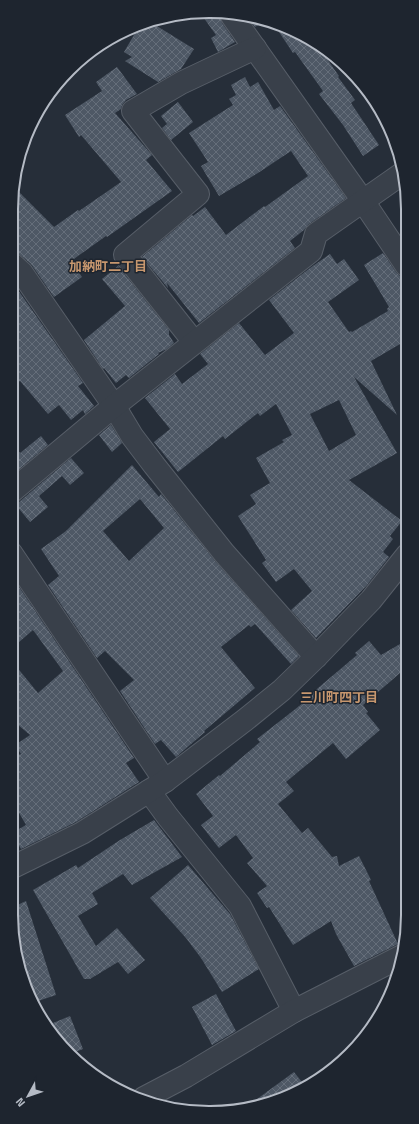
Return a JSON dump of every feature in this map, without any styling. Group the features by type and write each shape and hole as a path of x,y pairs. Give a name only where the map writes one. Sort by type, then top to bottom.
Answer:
{"street":[{"path":"235,20 363,200 401,257"},
{"path":"194,342 125,255 198,194 133,111 181,83 255,48"},
{"path":"18,486 114,406 311,251 316,234 363,200 398,177"},
{"path":"18,269 114,406 132,436 154,465 224,553 316,657"},
{"path":"18,865 82,833 157,786 245,720 282,690 316,657 371,600 401,562"},
{"path":"18,564 157,786 168,817 240,906 294,1011"},
{"path":"148,1096 186,1076 294,1011 395,960"}],"building":[{"path":"204,18 221,18 222,23 235,42 218,52 211,38 216,35"},
{"path":"157,26 194,49 181,69 158,82 125,61 132,57 124,52 135,34"},
{"path":"278,31 316,50 327,59 355,100 351,103 379,145 363,156 343,125 319,94 323,91 295,52 293,53"},
{"path":"117,67 137,94 126,100 121,109 115,113 152,155 146,160 172,191 71,261 82,277 54,297 31,264 18,253 19,192 54,227 121,182 81,135 79,137 65,115 102,91 96,82"},
{"path":"245,77 250,87 258,82 274,110 280,106 346,198 309,224 290,241 295,248 199,323 167,283 168,288 142,257 192,215 193,216 205,207 226,235 264,206 265,207 308,176 291,151 219,196 201,166 208,162 189,133 233,105 229,99 236,95 231,85"},
{"path":"178,102 193,122 171,140 162,128 167,124 161,116"},
{"path":"383,253 396,272 401,276 401,344 371,361 397,415 354,377 397,453 349,480 401,520 401,522 390,536 393,539 383,552 389,557 367,585 316,638 291,610 312,591 294,569 276,582 262,563 266,560 238,516 256,504 250,495 270,483 256,458 284,442 282,440 292,435 276,404 260,416 258,413 225,439 223,436 178,472 154,442 170,429 145,398 175,374 182,384 208,364 200,354 239,323 265,355 294,333 269,300 330,254 337,264 344,259 359,280 328,302 349,332 352,332 388,311 387,309 389,307 364,265","holes":["339,400 356,435 329,451 310,414"]},
{"path":"118,266 169,330 169,335 174,343 167,349 158,353 159,354 129,378 126,375 116,383 104,368 103,369 84,340 125,306 102,279"},
{"path":"18,290 83,383 78,386 94,406 85,414 83,410 71,420 59,405 48,414 20,381 18,383"},
{"path":"111,425 122,443 112,452 99,435"},
{"path":"41,436 48,445 18,470 18,451 20,453"},
{"path":"71,458 84,473 70,485 62,476 39,496 48,507 30,522 18,508 19,502"},
{"path":"132,465 159,497 161,494 215,561 299,656 291,664 255,624 251,627 249,625 221,647 255,688 176,757 161,740 155,744 120,691 134,680 105,651 97,658 48,585 59,576 41,549 66,531","holes":["140,499 164,528 129,561 103,531"]},
{"path":"18,585 134,758 126,763 139,782 76,822 21,849 18,844 18,830 26,825 18,811 18,755 21,754 18,750 18,743 30,735 18,725 18,669 38,693 63,671 33,630 18,643"},
{"path":"369,641 381,655 401,643 401,672 363,705 368,712 366,713 380,730 346,759 333,743 286,782 294,791 278,804 302,833 308,828 332,857 337,856 339,866 359,856 371,880 369,881 398,944 354,966 336,934 331,921 293,945 269,907 267,908 257,893 267,886 247,863 253,858 236,835 219,848 201,825 213,816 196,794 260,742 257,739 312,696 311,694 357,655 355,653"},
{"path":"154,820 182,857 132,885 123,874 92,893 98,904 78,916 96,946 117,928 145,960 128,974 118,962 90,979 84,979 33,890 76,865 78,868 120,840"},
{"path":"188,865 230,914 259,969 222,992 201,958 186,938 150,898"},
{"path":"26,901 56,995 39,1001 28,976 22,952 18,927 18,905"},
{"path":"216,994 236,1031 212,1045 192,1007"},
{"path":"70,1016 83,1049 76,1052 53,1023"},
{"path":"294,1072 302,1082 271,1096 257,1099"}],"district":[{"name":"加納町二丁目","path":"108,266"},
{"name":"三川町四丁目","path":"339,697"}]}
